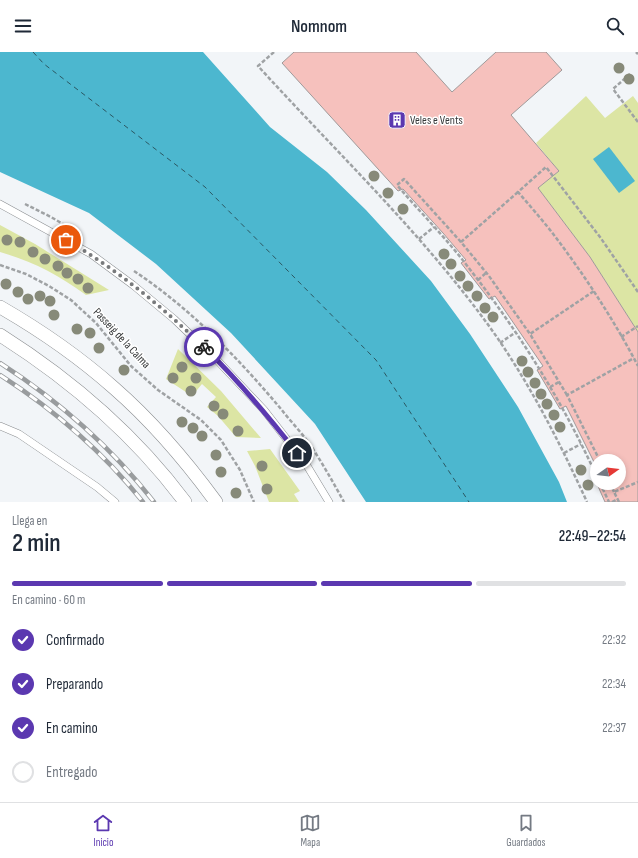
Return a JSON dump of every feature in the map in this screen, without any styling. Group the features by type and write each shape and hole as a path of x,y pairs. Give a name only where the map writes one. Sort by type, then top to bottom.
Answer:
{"street":[{"path":"0,307 23,320 72,353 115,388 157,430 194,472 216,502"},
{"path":"0,335 58,375 98,408 138,447 174,487 185,502"}],"lane":[{"path":"0,204 91,254 133,285 174,319 217,360 264,410 306,464 329,502"},
{"path":"0,426 19,434 98,487 115,502"}],"path":[{"path":"274,52 258,66 308,121 392,207 469,301 500,343 535,398 564,453 587,502"},
{"path":"630,74 613,89 638,122"},
{"path":"461,242 546,167 600,236 638,292"},
{"path":"590,463 550,387 516,332 478,280 397,185 404,179 461,242 486,273 530,334 567,395 596,454"},
{"path":"518,192 557,238 594,291 638,366"},
{"path":"419,239 434,227"},
{"name":"Passeig de la Calma","path":"0,265 26,274 71,300 96,323 131,366 158,390 202,420 221,440 240,470 254,502"},
{"path":"478,280 486,273"},
{"path":"530,334 594,291"},
{"path":"621,337 638,326"},
{"path":"500,343 516,332"},
{"path":"567,395 634,358"},
{"path":"550,387 559,382"},
{"path":"564,453 581,444"},
{"path":"604,490 610,502 618,501 614,492 638,482"}],"green space":[{"path":"586,96 605,118 633,96 638,103 638,332 590,257 538,188 559,171 536,143"},
{"path":"0,225 35,244 109,290 86,295 45,269 0,252"},
{"path":"178,349 221,391 261,438 236,437 218,416 207,407 216,397 202,384 192,396 166,379"},
{"path":"270,449 300,491 294,494 299,502 269,502 255,466 247,451"}],"water":[{"path":"0,52 203,52 270,127 327,172 366,210 431,281 470,334 518,407 559,482 567,502 366,502 315,424 231,333 156,264 89,213 0,172"},
{"path":"609,147 635,181 619,193 593,159"}],"building":[{"path":"294,52 416,52 452,92 496,52 546,52 562,70 511,115 559,171 538,188 590,257 638,332 638,502 605,502 600,490 626,490 626,454 590,454 566,406 560,409 537,370 543,366 495,296 489,299 461,263 466,260 443,233 403,189 398,191 282,63"}],"ferry route":[{"path":"33,52 44,64 205,187 376,360 469,502"}],"railway":[{"path":"0,363 43,393 83,426 120,462 154,502"},
{"path":"0,375 39,402 76,432 111,466 143,502"}],"way so far":[{"path":"66,240 91,254 133,285 174,319 204,347"}],"place":[{"name":"Veles e Vents","path":"397,120"}],"route":[{"path":"204,347 264,410 297,453"}]}
